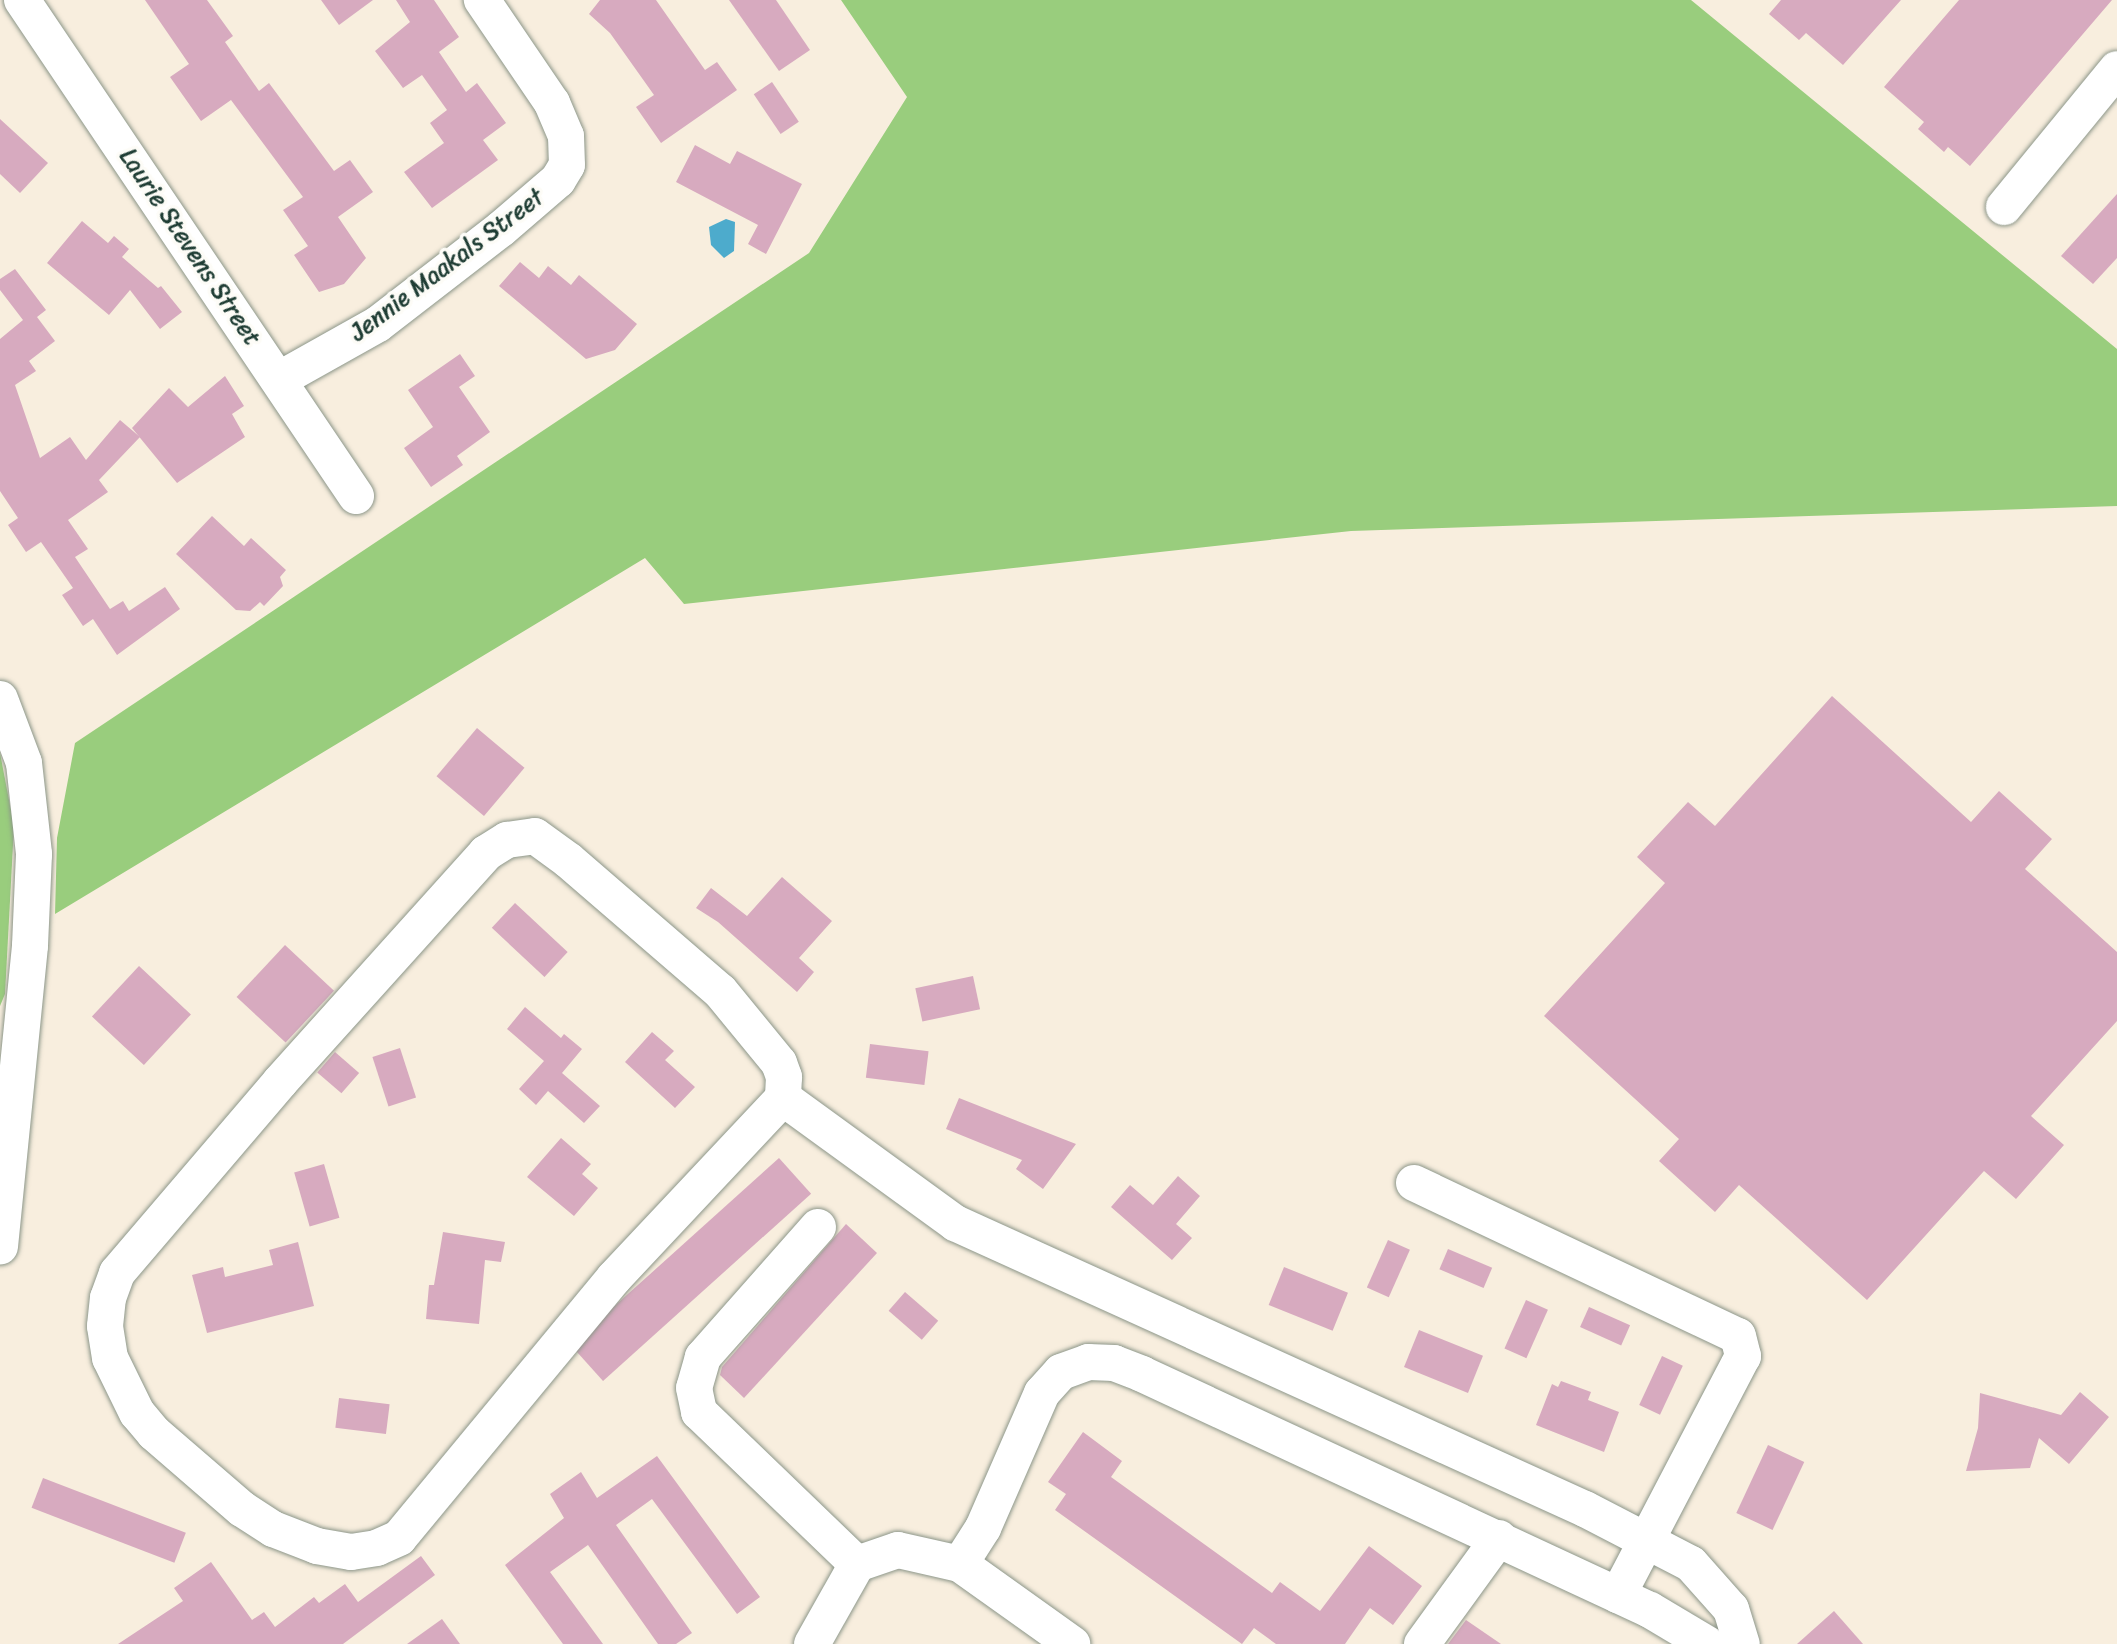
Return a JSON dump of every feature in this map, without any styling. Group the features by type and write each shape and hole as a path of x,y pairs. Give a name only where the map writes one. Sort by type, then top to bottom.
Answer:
{"street":[{"name":"Laurie Stevens Street","path":"22,0 356,496"},
{"name":"Jennie Maakals Street","path":"280,379 378,324 501,229 558,180 567,165 566,136 552,103 482,0"},
{"path":"2004,207 2117,69"},
{"path":"0,699 16,736 26,776 34,854 30,946 6,1148 0,1247"},
{"path":"535,836 568,860 720,991 779,1063 784,1077 783,1098 614,1278 399,1538 377,1548 351,1552 317,1546 273,1529 242,1509 154,1433 137,1413 110,1358 105,1326 108,1298 117,1273 280,1082 475,864 507,840 535,836"},
{"path":"0,1006 30,946"},
{"path":"783,1098 955,1223 1585,1509 1691,1564 1731,1609 1742,1644"},
{"path":"1414,1183 1738,1336 1743,1356 1618,1595"},
{"path":"818,1227 703,1357 694,1388 699,1412 857,1564"},
{"path":"960,1564 983,1528 1042,1393 1061,1372 1088,1362 1114,1363 1499,1538 1618,1595 1707,1644"},
{"path":"1422,1644 1499,1538"},
{"path":"812,1644 857,1564 898,1550 960,1564 1072,1644"}],"green space":[{"path":"841,0 1691,0 2117,349 2117,506 1351,531 684,604 645,558 55,914 57,838 75,743 809,253 907,97"},
{"path":"0,753 14,826 5,994 0,1006"}],"water":[{"path":"726,219 735,222 734,251 724,258 711,245 709,227"}],"building":[{"path":"145,0 207,0 233,36 225,42 259,91 269,83 334,171 350,160 373,192 338,217 366,258 344,284 319,292 294,255 308,246 283,210 303,197 231,100 201,121 170,77 189,64"},
{"path":"321,0 373,0 339,25"},
{"path":"396,0 434,0 459,37 439,52 466,92 477,83 506,123 483,140 498,160 432,208 404,172 444,143 430,123 447,110 422,75 403,88 375,51 410,22"},
{"path":"600,0 656,0 705,70 717,62 737,90 661,143 636,107 654,95 610,33 589,14"},
{"path":"729,0 776,0 810,50 779,71"},
{"path":"1781,0 1901,0 1843,65 1806,33 1799,40 1769,14"},
{"path":"1959,0 2112,0 1970,166 1948,147 1944,152 1918,129 1924,122 1884,87"},
{"path":"772,82 799,122 781,134 754,94"},
{"path":"0,119 48,163 20,193 0,174"},
{"path":"695,145 730,164 737,151 802,184 766,254 748,244 758,225 676,182"},
{"path":"2117,194 2117,258 2093,284 2061,256"},
{"path":"82,221 108,243 114,236 129,249 122,257 158,288 161,286 182,312 160,329 130,290 109,315 47,263"},
{"path":"520,262 539,278 548,266 571,285 579,275 637,324 615,350 586,359 499,286"},
{"path":"15,269 46,310 37,317 55,341 29,361 36,371 15,385 40,458 70,437 86,460 120,420 140,437 99,480 108,492 68,520 88,549 75,557 110,609 123,601 129,611 165,587 180,609 117,655 93,619 83,626 62,595 73,588 41,542 26,552 8,525 18,518 0,491 0,339 23,320 0,290 0,279"},
{"path":"460,354 475,376 459,387 490,432 457,456 463,465 431,487 404,448 433,427 408,390"},
{"path":"225,376 244,406 232,414 245,437 177,483 132,428 169,388 188,407"},
{"path":"212,516 244,546 251,538 286,570 280,577 283,586 264,606 260,602 250,611 236,610 176,554"},
{"path":"1832,696 1971,822 1999,791 2052,839 2025,869 2117,952 2117,1021 2031,1116 2064,1145 2016,1199 1984,1171 1867,1300 1739,1185 1715,1212 1659,1161 1679,1139 1544,1016 1665,883 1637,857 1688,802 1715,826"},
{"path":"477,728 524,768 484,816 437,776"},
{"path":"782,877 832,921 799,958 814,972 797,992 718,922 696,908 711,888 747,916"},
{"path":"515,903 568,952 544,977 492,928"},
{"path":"285,945 334,991 286,1043 237,997"},
{"path":"139,966 191,1014 144,1065 92,1016"},
{"path":"973,976 980,1009 922,1022 915,988"},
{"path":"525,1007 561,1038 564,1034 582,1049 562,1073 600,1106 584,1123 548,1091 536,1105 519,1089 544,1061 507,1029"},
{"path":"652,1032 674,1051 665,1060 695,1087 675,1108 625,1062"},
{"path":"870,1044 929,1051 924,1085 866,1078"},
{"path":"400,1048 416,1097 388,1106 372,1057"},
{"path":"335,1052 359,1073 341,1093 317,1072"},
{"path":"959,1098 1076,1144 1043,1189 1016,1169 1022,1160 946,1129"},
{"path":"561,1138 591,1164 582,1174 598,1188 574,1216 527,1177"},
{"path":"779,1158 811,1194 603,1381 571,1345"},
{"path":"324,1164 339,1218 310,1226 294,1173"},
{"path":"1178,1176 1200,1196 1176,1224 1192,1238 1172,1260 1111,1207 1130,1185 1153,1205"},
{"path":"846,1224 877,1253 744,1398 720,1375 722,1367"},
{"path":"443,1232 505,1242 501,1262 485,1260 479,1324 426,1319 429,1285 434,1285"},
{"path":"1388,1240 1410,1250 1389,1297 1367,1288"},
{"path":"298,1242 314,1306 207,1333 192,1275 223,1267 225,1277 273,1265 269,1250"},
{"path":"1448,1249 1492,1268 1484,1288 1439,1269"},
{"path":"1284,1267 1348,1293 1333,1331 1269,1305"},
{"path":"905,1292 938,1321 922,1340 889,1311"},
{"path":"1526,1300 1548,1310 1526,1358 1504,1348"},
{"path":"1589,1307 1630,1325 1621,1345 1580,1327"},
{"path":"1419,1330 1483,1356 1468,1393 1404,1367"},
{"path":"1662,1356 1683,1366 1660,1415 1639,1405"},
{"path":"1561,1381 1591,1392 1588,1400 1619,1412 1604,1452 1536,1425 1552,1384 1558,1387"},
{"path":"2080,1392 2109,1417 2069,1464 2039,1438 2030,1468 1966,1471 1978,1428 1980,1393 2061,1415"},
{"path":"339,1398 390,1404 386,1434 335,1428"},
{"path":"1083,1432 1122,1461 1111,1477 1272,1593 1280,1582 1320,1611 1369,1546 1422,1586 1393,1625 1370,1608 1345,1644 1276,1644 1254,1628 1242,1644 1055,1510 1066,1494 1048,1482"},
{"path":"1768,1445 1804,1462 1773,1530 1736,1513"},
{"path":"657,1456 760,1597 737,1614 652,1499 616,1525 692,1633 676,1644 658,1644 588,1545 550,1572 603,1644 563,1644 505,1565 564,1518 550,1494 581,1472 597,1498"},
{"path":"43,1478 186,1533 174,1563 32,1508"},
{"path":"421,1556 435,1575 343,1644 118,1644 183,1601 174,1588 211,1562 252,1620 264,1612 275,1627 314,1597 319,1603 345,1584 358,1602"},
{"path":"1834,1611 1863,1644 1797,1644"},
{"path":"442,1619 460,1644 407,1644"},
{"path":"1466,1620 1501,1644 1448,1644"}]}
